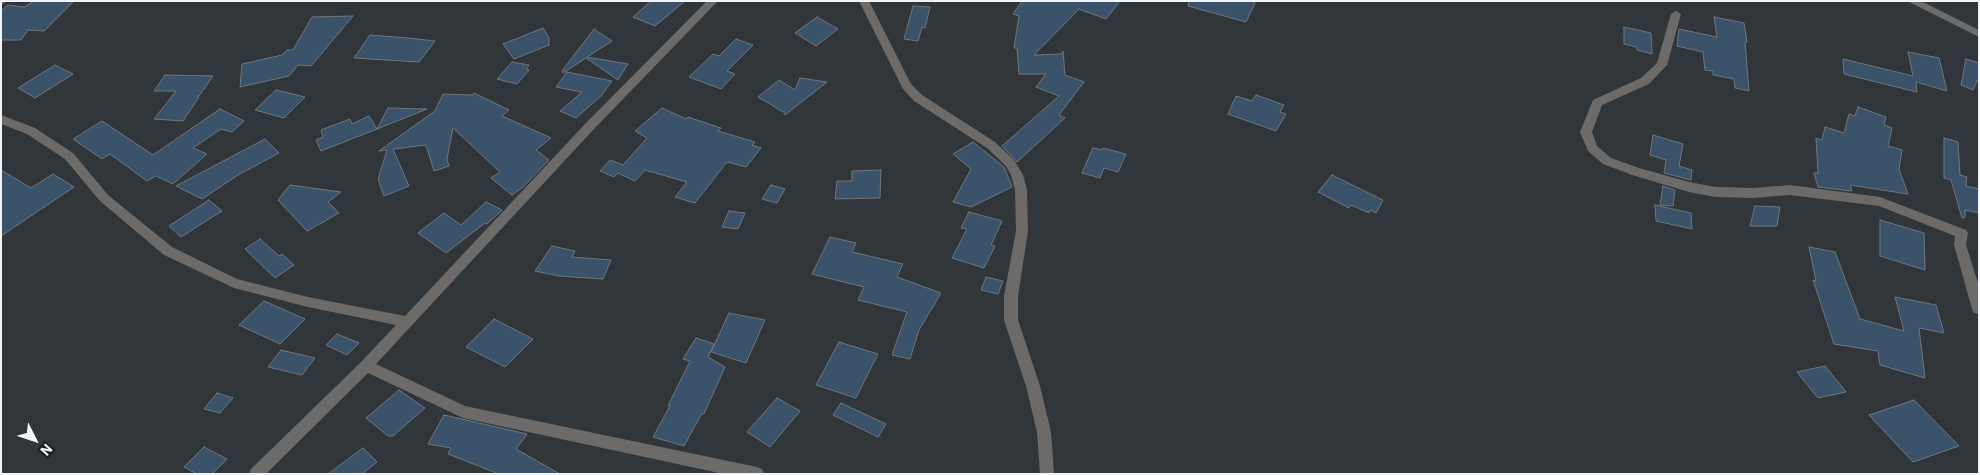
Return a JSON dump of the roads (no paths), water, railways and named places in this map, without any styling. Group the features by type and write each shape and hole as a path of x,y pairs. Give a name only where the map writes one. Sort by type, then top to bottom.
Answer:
{"street":[{"path":"256,474 366,366 590,126 713,1"},
{"path":"864,1 907,86 918,98 991,144 1010,163 1017,175 1021,190 1022,231 1010,296 1011,320 1033,386 1042,423 1047,474"},
{"path":"1912,1 1979,34"},
{"path":"1676,14 1662,64 1645,81 1597,103 1586,132 1592,148 1607,161 1636,172 1689,187 1715,192 1753,193 1790,190 1880,202 1962,233 1960,245 1979,309"},
{"path":"1,119 31,131 69,156 104,198 168,251 234,283 308,302 408,322"},
{"path":"366,366 463,412 757,474"}]}
